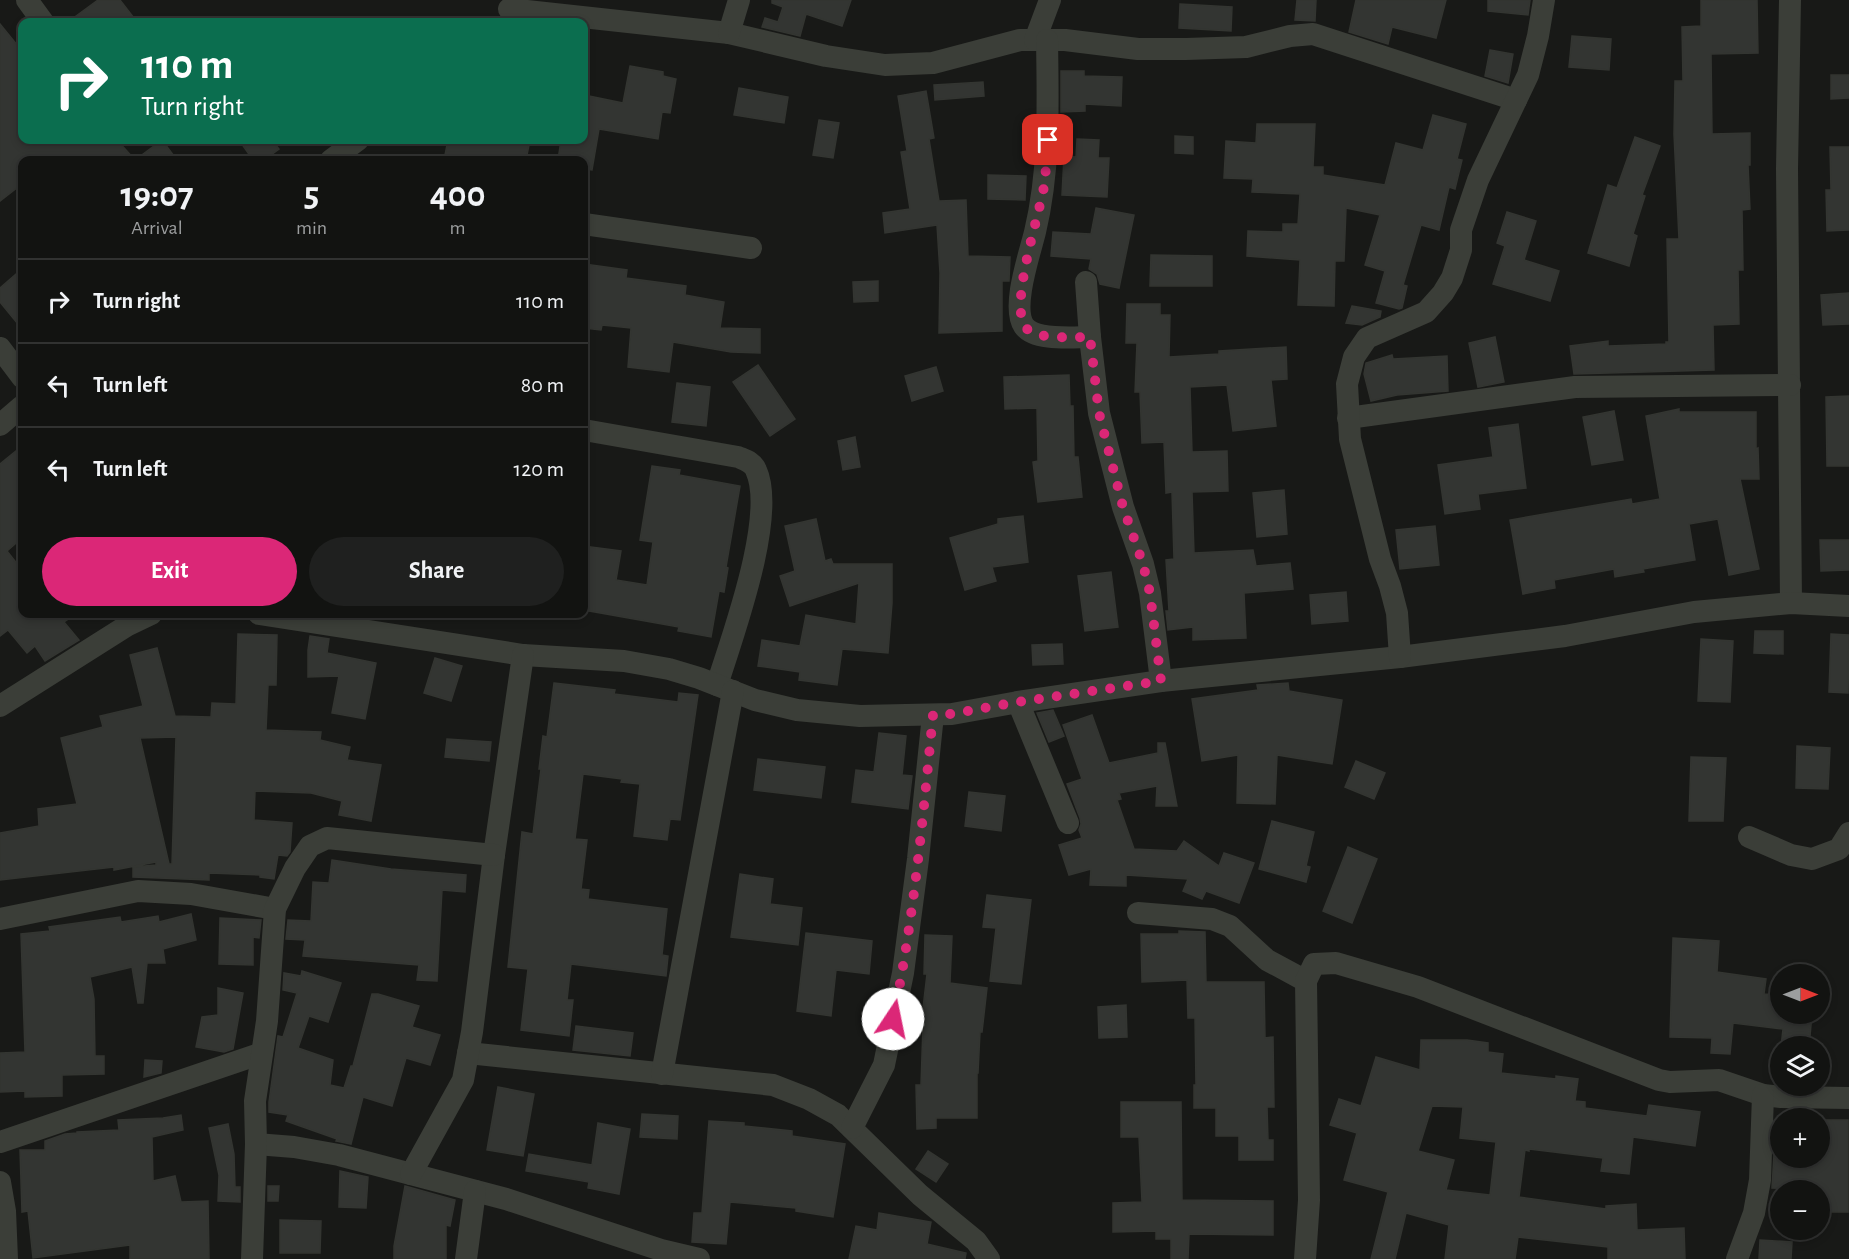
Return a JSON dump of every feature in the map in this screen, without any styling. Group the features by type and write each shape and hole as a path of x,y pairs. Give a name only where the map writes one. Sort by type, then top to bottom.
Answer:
{"street":[{"path":"27,0 40,18"},
{"path":"729,33 739,0"},
{"path":"1050,0 1041,40 1048,140 1044,186 1035,232 1024,269 1020,303 1021,321 1026,329 1036,335 1090,337"},
{"path":"1400,657 1397,613 1380,559 1350,439 1347,384 1354,357 1367,338 1426,312 1443,293 1452,278 1461,250 1461,230 1478,180 1528,75 1544,0"},
{"path":"1790,0 1787,169 1791,603"},
{"path":"505,10 583,18"},
{"path":"588,19 729,33 826,56 885,65 933,63 1020,40 1065,40 1138,49 1186,49 1246,47 1290,36 1313,34 1516,100"},
{"path":"336,156 353,144"},
{"path":"588,225 751,248"},
{"path":"1086,282 1099,413 1123,507 1143,564 1150,593 1161,681"},
{"path":"0,348 18,372"},
{"path":"1348,418 1575,387 1790,385"},
{"path":"0,425 18,409"},
{"path":"588,431 738,457 750,462 756,469 761,488 761,518 750,579 725,688 662,1074"},
{"path":"284,618 522,655 624,661 669,669 755,700 797,710 860,717 951,714 1161,681 1400,657 1565,636 1694,612 1791,603 1849,606"},
{"path":"0,706 143,618"},
{"path":"411,1174 463,1080 472,1032 522,655"},
{"path":"1018,702 1068,823"},
{"path":"852,1128 884,1065 903,973 933,715"},
{"path":"1749,837 1791,855 1812,859 1839,849 1849,833"},
{"path":"252,1259 256,1144 255,1101 267,1021 275,909 296,868 310,846 327,838 494,855"},
{"path":"0,919 138,891 191,894 275,909"},
{"path":"1138,913 1212,919 1230,926 1268,960 1306,981"},
{"path":"1305,1259 1309,1200 1306,981 1314,964 1336,963 1418,987 1659,1080 1670,1082 1719,1080 1762,1095 1849,1098"},
{"path":"0,1142 262,1053"},
{"path":"468,1053 773,1085 809,1099 838,1115 920,1195 976,1241 989,1259"},
{"path":"1737,1259 1754,1214 1760,1180 1762,1095"},
{"path":"256,1144 294,1147 339,1155 506,1199 661,1250 699,1259"},
{"path":"0,1182 5,1211 7,1259"},
{"path":"466,1259 475,1191"}],"building":[{"path":"98,0 120,0 134,18 73,18"},
{"path":"772,0 851,0 842,26 806,14 800,36 762,27 765,18 778,22 783,7 772,3"},
{"path":"1297,0 1316,0 1315,21 1295,20"},
{"path":"1356,0 1446,0 1436,38 1392,27 1388,44 1349,32"},
{"path":"1488,0 1530,0 1528,15 1488,11"},
{"path":"1701,0 1757,0 1758,53 1711,54 1712,134 1750,133 1750,165 1748,165 1750,209 1742,210 1743,270 1738,270 1739,324 1713,325 1714,370 1574,374 1570,346 1608,341 1608,346 1669,342 1667,239 1679,239 1674,134 1675,81 1683,81 1682,27 1701,26"},
{"path":"1180,4 1232,7 1231,31 1179,28"},
{"path":"0,24 18,46 18,144 121,144 131,156 18,156 18,187 0,201"},
{"path":"1572,36 1611,39 1609,70 1569,67"},
{"path":"1490,50 1513,54 1508,83 1485,76"},
{"path":"630,66 663,72 663,76 676,79 670,113 662,112 658,139 599,129 592,170 588,170 588,156 559,156 560,144 588,144 588,96 623,103"},
{"path":"1061,71 1084,71 1084,76 1122,77 1121,106 1085,104 1085,111 1061,112"},
{"path":"1831,75 1849,75 1849,98 1831,99"},
{"path":"983,82 984,96 935,100 934,85"},
{"path":"739,88 788,97 784,123 734,115"},
{"path":"926,91 934,138 929,139 939,201 966,200 968,256 1010,257 1009,281 1002,281 1002,331 939,333 940,273 937,225 885,233 883,213 910,209 901,152 907,151 898,96"},
{"path":"1433,115 1466,124 1457,159 1462,160 1455,189 1449,187 1439,230 1421,225 1403,285 1407,286 1402,308 1376,303 1385,271 1365,265 1380,215 1346,208 1344,261 1335,261 1334,306 1298,305 1300,260 1247,256 1248,231 1283,232 1283,224 1298,224 1300,194 1252,192 1253,179 1224,178 1226,141 1256,143 1257,124 1315,124 1313,167 1323,167 1323,175 1385,185 1396,143 1423,150"},
{"path":"819,120 839,123 833,158 813,155"},
{"path":"1175,136 1193,137 1193,154 1175,153"},
{"path":"1635,137 1660,146 1642,195 1645,196 1633,234 1637,236 1629,266 1588,253 1608,185 1617,188"},
{"path":"1077,139 1099,140 1098,158 1109,158 1107,197 1062,195 1064,156 1076,157"},
{"path":"157,144 165,144 174,156 140,156"},
{"path":"242,144 275,144 279,149 269,156 250,156"},
{"path":"447,144 529,144 527,156 445,156"},
{"path":"1830,147 1849,147 1849,230 1827,231 1826,190 1831,190"},
{"path":"988,175 1026,176 1025,200 988,199"},
{"path":"1096,208 1134,215 1119,288 1100,284 1097,274 1089,269 1091,259 1051,256 1053,232 1091,234"},
{"path":"1507,212 1536,221 1524,260 1559,271 1550,301 1493,284 1505,246 1497,243"},
{"path":"1151,255 1212,256 1212,286 1150,286"},
{"path":"588,265 627,270 626,278 686,286 685,295 724,302 720,328 760,329 760,353 731,352 673,342 669,372 628,367 631,328 602,325 601,330 588,328"},
{"path":"18,272 18,324 0,302 0,288"},
{"path":"878,281 878,301 854,302 853,282"},
{"path":"1849,293 1849,324 1823,325 1821,295"},
{"path":"1127,304 1160,304 1160,315 1170,315 1169,357 1286,347 1287,379 1271,380 1276,426 1233,431 1227,385 1190,387 1192,452 1227,451 1228,491 1192,492 1194,553 1253,550 1256,566 1290,563 1293,589 1244,593 1246,638 1193,640 1193,627 1168,630 1166,560 1174,559 1172,492 1166,493 1164,442 1142,443 1140,392 1135,392 1137,343 1126,343"},
{"path":"1352,306 1381,311 1380,317 1362,325 1346,323"},
{"path":"1495,337 1504,382 1478,387 1469,343"},
{"path":"1392,355 1393,359 1447,356 1448,391 1397,395 1371,401 1364,374 1366,363"},
{"path":"758,365 795,419 770,436 733,382"},
{"path":"936,367 943,391 912,401 905,376"},
{"path":"1069,375 1070,406 1073,406 1074,457 1078,457 1082,497 1038,502 1033,462 1038,461 1037,408 1005,409 1004,377"},
{"path":"677,383 710,387 706,426 672,422"},
{"path":"1849,396 1849,466 1827,466 1826,397"},
{"path":"1679,409 1679,412 1756,412 1759,479 1740,479 1759,569 1729,575 1718,519 1689,524 1695,560 1643,569 1644,572 1615,577 1614,569 1554,580 1555,588 1523,594 1510,520 1631,499 1632,504 1660,499 1646,416"},
{"path":"1614,411 1623,460 1592,465 1583,417"},
{"path":"1518,424 1526,488 1478,494 1480,509 1445,514 1438,465 1493,457 1489,428"},
{"path":"855,437 860,467 843,470 838,441"},
{"path":"18,449 18,541 7,551 18,565 18,618 70,618 64,622 79,640 45,661 35,646 27,653 8,630 0,636 0,464"},
{"path":"652,466 680,470 679,475 740,486 724,592 719,591 711,637 678,631 679,627 588,611 588,547 621,551 616,580 647,585 653,542 640,540"},
{"path":"1284,490 1287,534 1257,537 1253,493"},
{"path":"1023,516 1028,562 992,567 996,581 965,590 950,538 998,524 998,519"},
{"path":"816,519 825,561 831,559 833,564 892,564 888,653 842,649 837,685 799,680 800,672 758,666 762,640 800,646 806,615 856,624 859,583 790,606 780,576 795,571 785,526"},
{"path":"1435,526 1439,565 1400,569 1396,530"},
{"path":"1820,540 1849,540 1849,570 1821,571"},
{"path":"1111,572 1118,627 1085,631 1078,576"},
{"path":"1346,592 1348,621 1312,624 1310,595"},
{"path":"1755,631 1783,631 1783,654 1754,653"},
{"path":"238,634 277,635 276,685 268,685 266,730 321,732 320,740 350,747 347,760 381,765 371,821 339,815 342,801 311,793 255,791 254,820 292,823 290,852 287,856 278,855 274,879 260,877 260,875 209,873 209,880 133,877 133,867 156,865 156,862 114,870 114,867 0,880 0,833 39,826 38,809 77,804 61,738 103,727 100,716 143,706 130,655 157,648 175,716 211,717 212,703 236,704","holes":["176,737 172,864 169,864 140,738"]},
{"path":"1831,634 1849,635 1848,693 1829,692"},
{"path":"310,636 329,639 327,653 376,663 365,719 332,713 339,676 308,677"},
{"path":"1701,639 1733,641 1730,702 1698,701"},
{"path":"1062,644 1063,664 1033,665 1032,645"},
{"path":"435,658 462,666 451,701 424,693"},
{"path":"554,683 615,690 614,694 678,702 679,693 698,695 680,820 670,819 667,840 634,836 640,784 621,782 622,779 583,774 575,839 587,840 581,889 589,890 588,899 667,909 662,955 668,956 666,976 571,964 567,1000 573,1000 569,1036 521,1030 528,969 508,967 522,832 533,834 543,736 547,737"},
{"path":"1288,683 1289,691 1342,700 1332,764 1277,755 1275,804 1237,803 1238,755 1202,761 1192,699 1258,690 1257,685"},
{"path":"1053,710 1064,736 1049,742 1037,713"},
{"path":"1092,715 1109,763 1158,753 1158,743 1165,743 1177,806 1156,806 1157,786 1119,793 1121,799 1117,800 1134,849 1177,851 1184,841 1219,866 1224,853 1254,863 1239,903 1206,891 1202,899 1183,891 1188,879 1126,875 1126,886 1090,885 1091,869 1069,875 1059,845 1082,838 1079,830 1080,818 1067,784 1082,779 1063,725"},
{"path":"879,733 906,736 902,775 912,776 908,809 852,802 856,770 874,772"},
{"path":"447,739 491,742 489,761 445,757"},
{"path":"1797,746 1830,748 1828,789 1796,788"},
{"path":"1691,757 1726,758 1723,821 1689,821"},
{"path":"758,759 825,767 821,798 754,790"},
{"path":"1356,761 1385,773 1374,799 1345,787"},
{"path":"969,792 1005,796 1001,831 965,826"},
{"path":"1272,821 1314,832 1306,866 1310,867 1306,882 1259,869"},
{"path":"1348,847 1377,859 1352,923 1323,911"},
{"path":"332,860 391,869 466,875 465,892 442,890 437,981 417,980 419,965 303,956 305,940 286,939 288,920 311,921 313,882 329,883"},
{"path":"740,874 773,879 770,904 802,908 798,945 731,937"},
{"path":"987,895 1031,900 1021,984 990,981 996,928 983,927"},
{"path":"191,914 196,940 163,949 165,963 147,963 143,1003 138,1003 132,967 90,977 94,999 95,1056 104,1056 104,1074 62,1075 62,1096 25,1097 25,1091 0,1092 0,1053 25,1052 21,934 50,931 49,927 120,917 121,922 158,916 159,922"},
{"path":"220,918 261,920 259,938 253,937 253,965 219,964"},
{"path":"1179,931 1205,932 1206,982 1264,982 1265,1038 1273,1037 1274,1107 1267,1107 1268,1140 1273,1140 1273,1160 1239,1160 1239,1136 1216,1136 1216,1108 1194,1108 1195,1018 1188,1018 1187,980 1142,982 1141,934 1179,934"},
{"path":"806,933 872,941 869,974 836,970 831,1016 797,1011"},
{"path":"925,935 952,936 950,983 987,988 982,1032 980,1032 977,1118 936,1118 936,1128 917,1129 916,1085 921,1085 923,1025 921,1025 927,974 924,974"},
{"path":"1673,938 1719,941 1717,972 1766,979 1764,994 1770,994 1770,1024 1811,1024 1810,1036 1782,1036 1783,1029 1733,1023 1730,1054 1711,1053 1712,1038 1670,1037"},
{"path":"302,971 341,983 328,1022 309,1016 298,1048 333,1060 330,1085 344,1088 351,1066 353,1066 372,994 419,1006 412,1027 440,1035 430,1065 406,1058 392,1106 363,1097 351,1144 336,1141 337,1139 286,1121 288,1115 269,1112 278,1036 283,1037 297,993 283,990 284,973 301,976"},
{"path":"218,988 243,993 233,1049 224,1052 196,1047 202,1017 218,1015"},
{"path":"1126,1005 1127,1037 1099,1038 1098,1007"},
{"path":"576,1026 633,1033 630,1056 573,1050"},
{"path":"1421,1040 1467,1040 1488,1043 1488,1052 1503,1054 1501,1073 1578,1079 1575,1101 1585,1102 1585,1108 1647,1116 1649,1105 1700,1112 1695,1146 1633,1137 1629,1174 1601,1171 1603,1158 1525,1150 1519,1197 1606,1209 1606,1206 1636,1204 1637,1230 1684,1228 1685,1259 1608,1259 1608,1247 1518,1237 1515,1259 1445,1259 1449,1225 1406,1213 1395,1259 1371,1259 1388,1192 1344,1180 1357,1133 1330,1125 1339,1099 1361,1106 1376,1057 1420,1070","holes":["1432,1106 1463,1107 1460,1138 1496,1142 1490,1195 1446,1190 1454,1160 1418,1151"]},
{"path":"145,1060 162,1061 161,1073 144,1077"},
{"path":"498,1087 534,1094 523,1156 487,1150"},
{"path":"1121,1102 1181,1102 1182,1200 1273,1201 1273,1235 1189,1234 1188,1259 1171,1259 1171,1239 1156,1239 1156,1231 1113,1232 1113,1203 1142,1202 1139,1137 1121,1137"},
{"path":"642,1114 678,1116 677,1139 640,1137"},
{"path":"181,1115 183,1130 152,1137 153,1181 175,1176 181,1202 208,1201 209,1259 130,1259 130,1245 33,1258 28,1211 22,1212 20,1150 45,1150 45,1141 65,1134 119,1130 118,1120"},
{"path":"1830,1120 1848,1120 1848,1212 1830,1212 1830,1180 1772,1180 1773,1168 1830,1168"},
{"path":"709,1121 744,1123 744,1126 792,1131 792,1136 845,1144 833,1217 796,1211 796,1208 730,1202 726,1244 692,1242 694,1213 702,1213"},
{"path":"598,1123 630,1129 619,1194 588,1188 589,1182 526,1171 529,1154 592,1165"},
{"path":"228,1124 234,1154 235,1187 240,1187 240,1202 218,1201 219,1175 209,1128"},
{"path":"928,1151 948,1164 936,1182 916,1169"},
{"path":"340,1171 368,1177 366,1208 339,1207"},
{"path":"268,1186 279,1186 278,1201 268,1201"},
{"path":"405,1186 455,1200 450,1226 446,1225 446,1259 394,1259 394,1246"},
{"path":"879,1213 931,1222 927,1244 966,1253 965,1259 849,1259 856,1226 877,1230"},
{"path":"280,1220 321,1221 320,1253 280,1253"},
{"path":"1760,1240 1792,1242 1791,1259 1759,1259"}],"route":[{"path":"893,1019 903,973 933,715 986,709 1018,702 1161,681 1150,593 1143,564 1123,507 1099,413 1090,337 1036,335 1026,329 1021,321 1020,303 1024,269 1035,232 1044,186 1048,140"}]}
